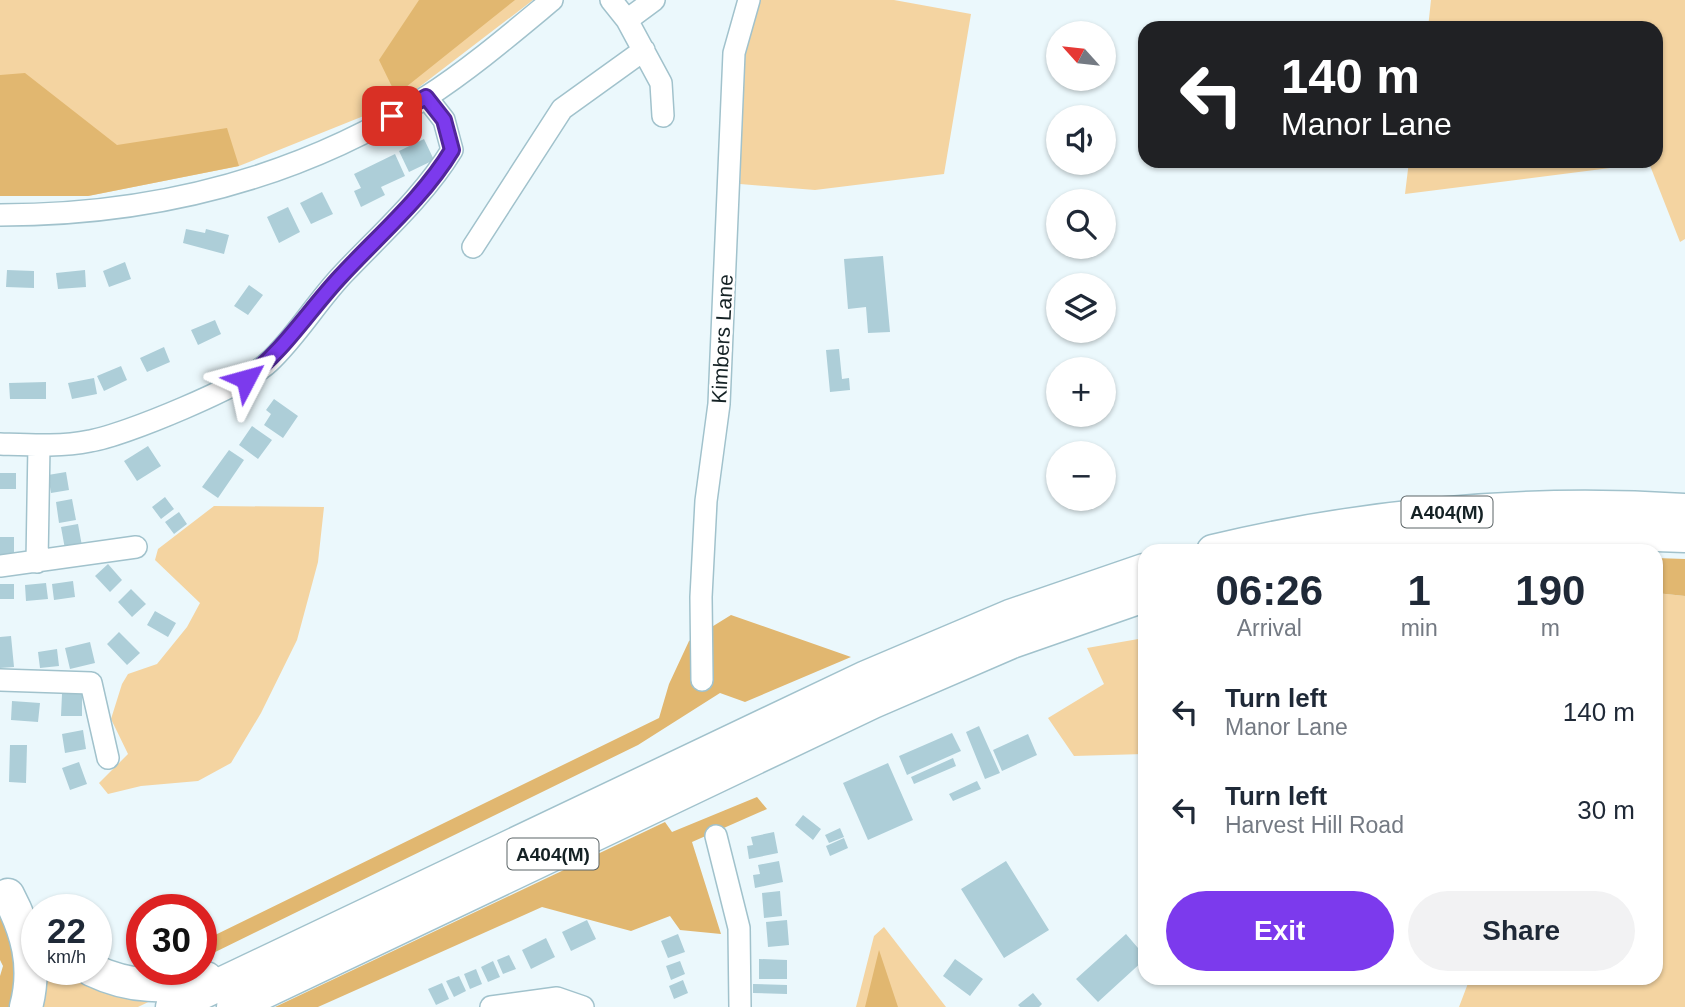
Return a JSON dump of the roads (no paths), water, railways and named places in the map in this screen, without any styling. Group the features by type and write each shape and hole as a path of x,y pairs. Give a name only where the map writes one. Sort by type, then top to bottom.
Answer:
{"highway":[{"name":"A404(M)","path":"1246,544 1312,530 1466,511 1584,506 1685,510"},
{"name":"A404(M)","path":"1396,544 1496,534 1685,536"},
{"name":"A404(M)","path":"172,1007 866,677 1010,616 1138,572"},
{"name":"A404(M)","path":"233,1007 873,702 1013,642 1138,598"},
{"path":"4,890 21,907"},
{"path":"4,890 20,920 31,957 32,979 26,1007"},
{"name":"A404(M)","path":"112,978 155,986 172,985 282,954"}],"street":[{"path":"0,215 89,212 152,205 266,175 341,143 426,97 552,0"},
{"path":"611,0 627,20 661,83 663,116"},
{"path":"627,20 654,0"},
{"name":"Kimbers Lane","path":"702,680 701,597 704,537 719,404 734,53 748,0"},
{"path":"473,247 562,109 644,50"},
{"path":"0,444 39,445 90,441 123,432 246,379 268,362 340,276 404,211 441,168 452,150 444,120 426,97"},
{"path":"37,562 39,445"},
{"path":"0,566 136,547"},
{"path":"0,680 91,683 108,758"},
{"path":"716,836 739,928 740,1007"},
{"path":"491,1007 557,998 583,1007"}]}
